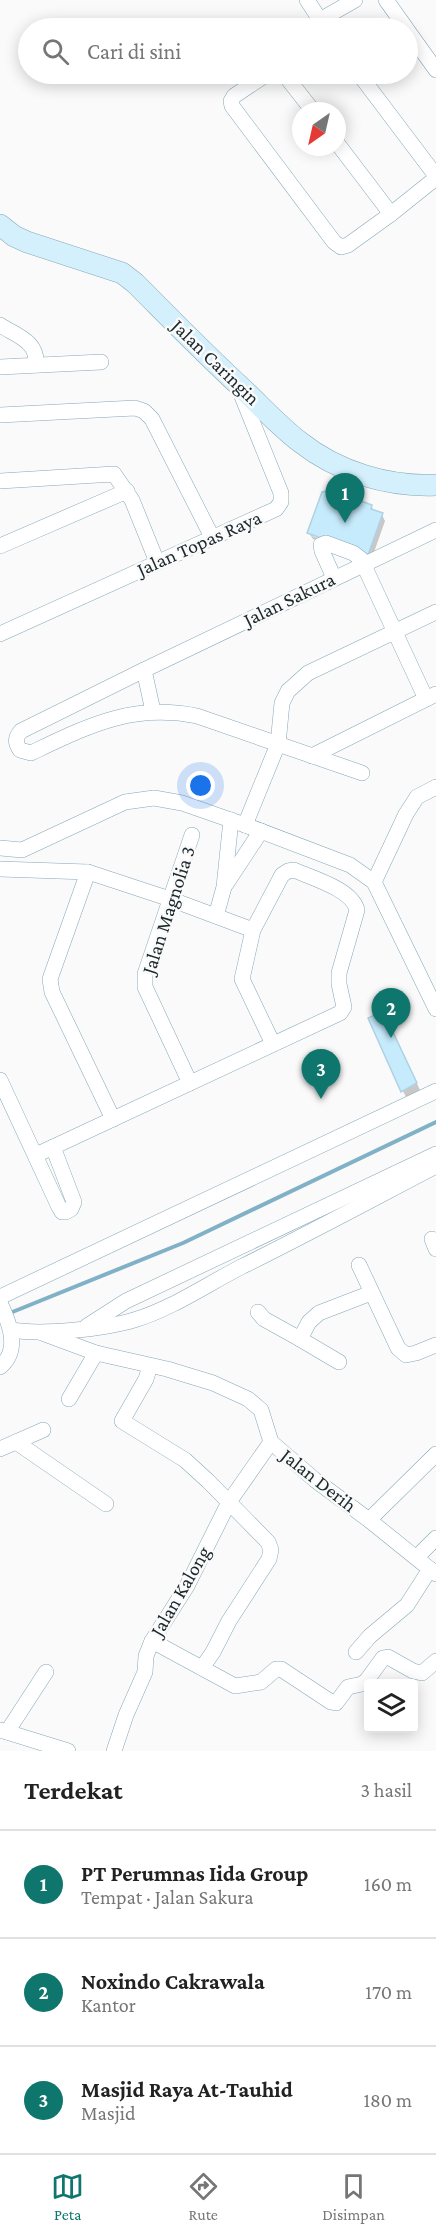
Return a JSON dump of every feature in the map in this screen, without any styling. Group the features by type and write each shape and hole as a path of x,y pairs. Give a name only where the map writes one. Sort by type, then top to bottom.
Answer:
{"main road":[{"name":"Jalan Caringin","path":"0,225 14,236 27,242 122,273 300,442 333,462 379,480 416,486 436,485"}],"street":[{"path":"307,0 319,18"},
{"path":"331,18 355,0"},
{"path":"386,0 399,18"},
{"path":"418,45 436,70"},
{"path":"252,84 234,96 231,101 232,106 334,242 341,247 348,245 391,214 436,177 366,84"},
{"path":"292,84 306,102"},
{"path":"346,155 391,214"},
{"path":"0,325 31,345 36,351 36,364"},
{"path":"0,367 101,362"},
{"name":"Jalan Topas Raya","path":"0,634 276,509 281,502 281,493 237,384"},
{"path":"0,415 135,408 144,411 152,419 212,537"},
{"path":"0,482 111,473 116,475 127,491 157,562"},
{"path":"0,546 127,491"},
{"name":"Jalan Sakura","path":"153,711 93,724 31,753 20,750 16,742 16,736 21,730 436,530"},
{"path":"312,756 431,696 361,559 326,543 321,545 321,551 334,578"},
{"path":"216,916 238,822 278,744 282,703 288,691 308,673 436,612"},
{"path":"144,670 153,711 197,716 362,773"},
{"path":"374,882 406,814 417,797 436,787"},
{"path":"4,849 22,850 124,802 154,798 182,803 238,822 351,865 374,882 436,1009"},
{"path":"224,887 261,831"},
{"name":"Jalan Magnolia 3","path":"190,1083 145,987 145,974 192,835"},
{"path":"0,869 88,872 253,930"},
{"path":"36,1155 340,1013 344,1007 339,973 357,910 356,904 336,888 294,870 282,874 253,930 242,979 273,1044"},
{"path":"88,872 50,979 52,992 112,1119"},
{"path":"0,1080 59,1207 62,1212 66,1212 71,1209 74,1202 52,1147"},
{"path":"0,1367 7,1360 11,1342 11,1327 1,1302 436,1091"},
{"path":"84,1328 126,1301 436,1154"},
{"path":"11,1327 42,1333 135,1320 158,1311 436,1166"},
{"path":"359,1265 398,1348 406,1355 436,1345"},
{"path":"300,1339 309,1322 319,1313 371,1293"},
{"path":"258,1312 264,1319 339,1362"},
{"name":"Jalan Derih","path":"42,1333 96,1353 213,1383 248,1399 261,1410 271,1442 315,1480 417,1557 433,1572"},
{"path":"69,1399 96,1353"},
{"path":"150,1366 146,1378 122,1421 185,1460 268,1542 272,1550 269,1559 202,1668"},
{"path":"0,1449 43,1430"},
{"path":"16,1442 106,1504"},
{"name":"Jalan Kalong","path":"114,1751 126,1715 145,1671 146,1656 152,1641 187,1586 229,1502 271,1442"},
{"path":"369,1520 436,1454"},
{"path":"417,1557 436,1538"},
{"path":"356,1652 370,1636 407,1605 433,1572"},
{"path":"152,1641 235,1686 261,1682 276,1669 281,1669 336,1703 348,1687 362,1684 367,1680 383,1658 388,1657 413,1671 422,1673 436,1661"},
{"path":"46,1672 4,1731 68,1751"}],"building":[{"path":"331,490 372,505 371,509 383,513 368,555 307,533 322,492"},
{"path":"383,1011 417,1083 401,1092 368,1018"}],"waterway":[{"path":"10,1313 183,1243 436,1122"}],"place":[{"name":"PT Perumnas Iida Group","path":"345,523"},
{"name":"Noxindo Cakrawala","path":"391,1038"},
{"name":"Masjid Raya At-Tauhid","path":"321,1099"}]}
